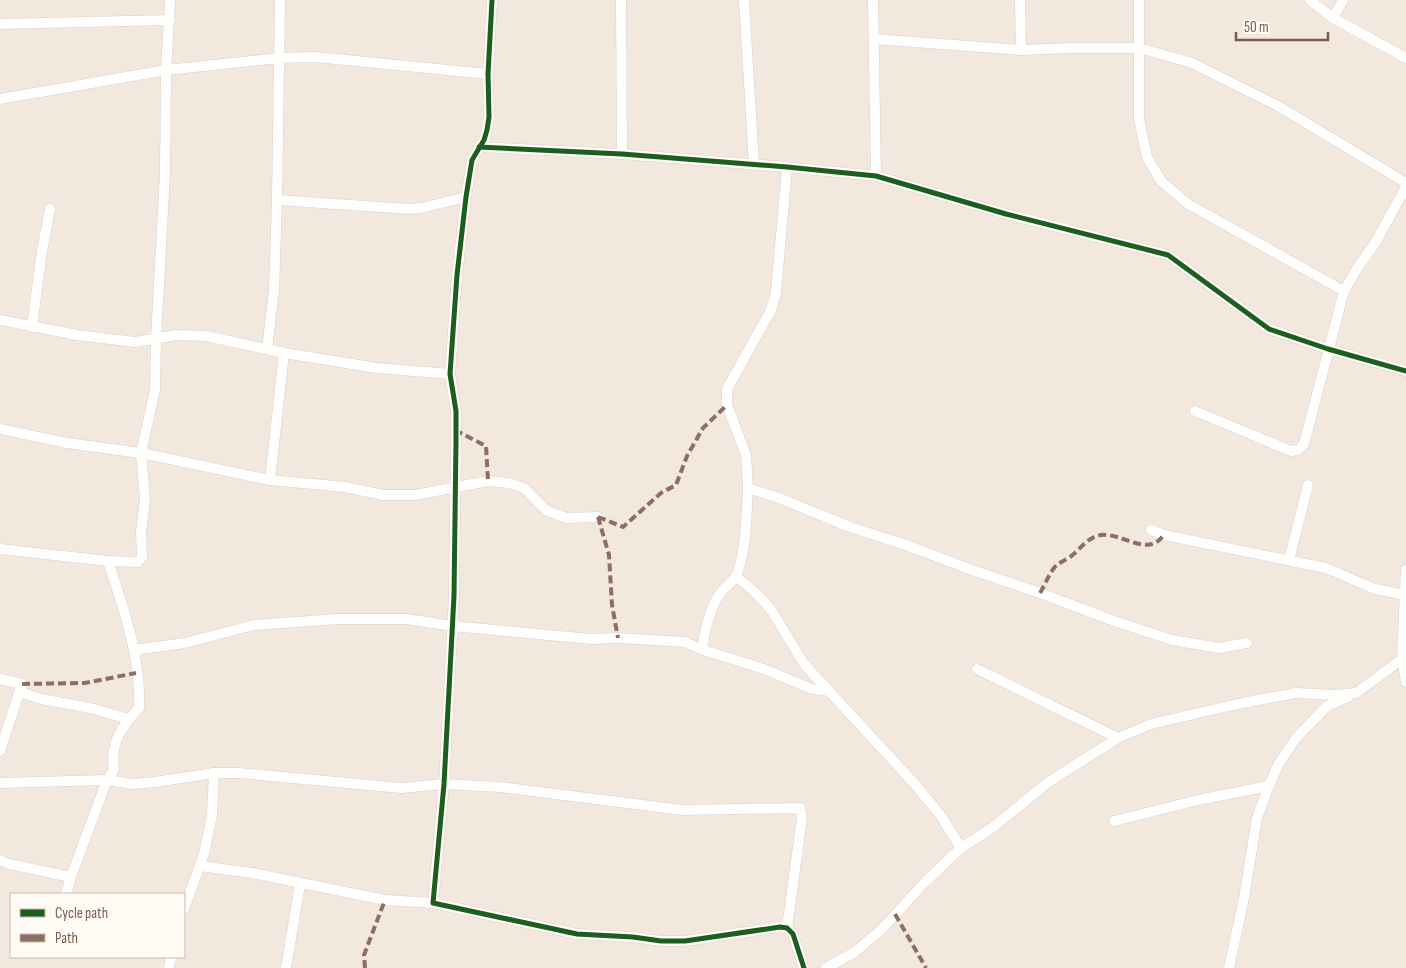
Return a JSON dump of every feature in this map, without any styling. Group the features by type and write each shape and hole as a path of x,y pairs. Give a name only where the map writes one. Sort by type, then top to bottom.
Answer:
{"street":[{"path":"0,549 108,561 138,562 142,556 141,532 145,499 141,453 155,390 165,173 166,70 170,0"},
{"path":"267,349 274,290 280,0"},
{"path":"432,903 444,784 454,596 456,411 450,374 457,275 466,197 472,160 487,130 489,116 488,74 492,0"},
{"path":"621,0 622,154"},
{"path":"744,0 754,164"},
{"path":"873,0 876,176"},
{"path":"1020,0 1020,50"},
{"path":"1139,0 1140,118 1146,157 1161,181 1188,204 1344,291"},
{"path":"1310,0 1334,18 1406,58"},
{"path":"1334,18 1343,0"},
{"path":"0,24 170,20"},
{"path":"874,39 1020,50 1140,48 1192,62 1278,106 1406,185 1374,245 1344,291 1304,444 1298,450 1291,451 1195,411"},
{"path":"0,99 166,70 279,58 315,57 488,74"},
{"path":"479,147 622,154 876,176 1006,214 1168,255 1269,329 1328,349 1406,371"},
{"path":"703,650 703,636 712,611 720,593 736,576 743,556 748,488 746,455 727,405 726,389 771,310 776,293 787,167"},
{"path":"277,200 409,209 466,197"},
{"path":"32,327 50,208"},
{"path":"0,320 32,327 135,342 176,335 206,336 284,353 377,368 450,374"},
{"path":"270,480 284,353"},
{"path":"0,429 67,442 141,453 270,480 345,487 383,495 416,495 488,480 509,482 524,488 546,510 567,518 598,517"},
{"path":"1288,560 1308,485"},
{"path":"748,488 779,498 850,527 1040,592 1114,621 1172,640 1219,648 1247,643"},
{"path":"1151,530 1164,535 1326,568 1375,589 1405,595"},
{"path":"66,893 107,780 114,770 112,757 114,743 128,719 139,708 140,688 134,650 128,622 108,561"},
{"path":"1406,570 1402,659 1406,682"},
{"path":"736,576 758,595 772,611 804,664 913,782 941,816 961,848"},
{"path":"134,650 185,643 254,625 338,619 407,620 590,639 618,638 685,642 703,650 764,669 812,690 830,691"},
{"path":"1229,968 1258,818 1269,786 1280,763 1296,737 1327,706 1356,693 1402,659"},
{"path":"978,668 1118,738"},
{"path":"0,680 22,684 0,751"},
{"path":"20,692 41,699 90,708 128,719"},
{"path":"826,968 855,952 883,928 925,882 961,848 992,828 1050,781 1118,738 1152,724 1295,693 1334,695 1356,693"},
{"path":"185,906 204,854 212,815 214,773"},
{"path":"0,784 107,780 133,784 214,773 239,773 401,788 444,784 500,787 682,810 800,808 802,818 788,928"},
{"path":"1114,821 1198,800 1269,786"},
{"path":"0,860 9,864 71,877"},
{"path":"200,866 252,873 385,900 432,903 577,934 633,937 661,941 685,941 780,927 788,928 793,934 804,968"},
{"path":"286,968 300,884"}],"shaded area":[{"path":"0,0 1406,0 1406,968 0,968"}],"marked path":[{"path":"598,517 623,527 661,493 676,485 687,456 703,428 727,405"},
{"path":"455,430 486,446 488,481"},
{"path":"598,517 609,555 612,605 618,638"},
{"path":"1040,593 1056,566 1096,536 1115,536 1149,545 1164,535"},
{"path":"22,684 85,683 136,673"},
{"path":"365,968 364,955 385,900"},
{"path":"895,914 926,968"}],"cycle path":[{"path":"492,0 488,74 489,117 484,140 472,160 466,197 457,275 450,374 456,411 454,596 444,784 433,903 577,934 633,937 661,941 685,941 780,927 787,928 793,934 804,968"},
{"path":"479,147 622,154 876,176 1006,214 1168,255 1269,329 1328,349 1406,371"}]}
